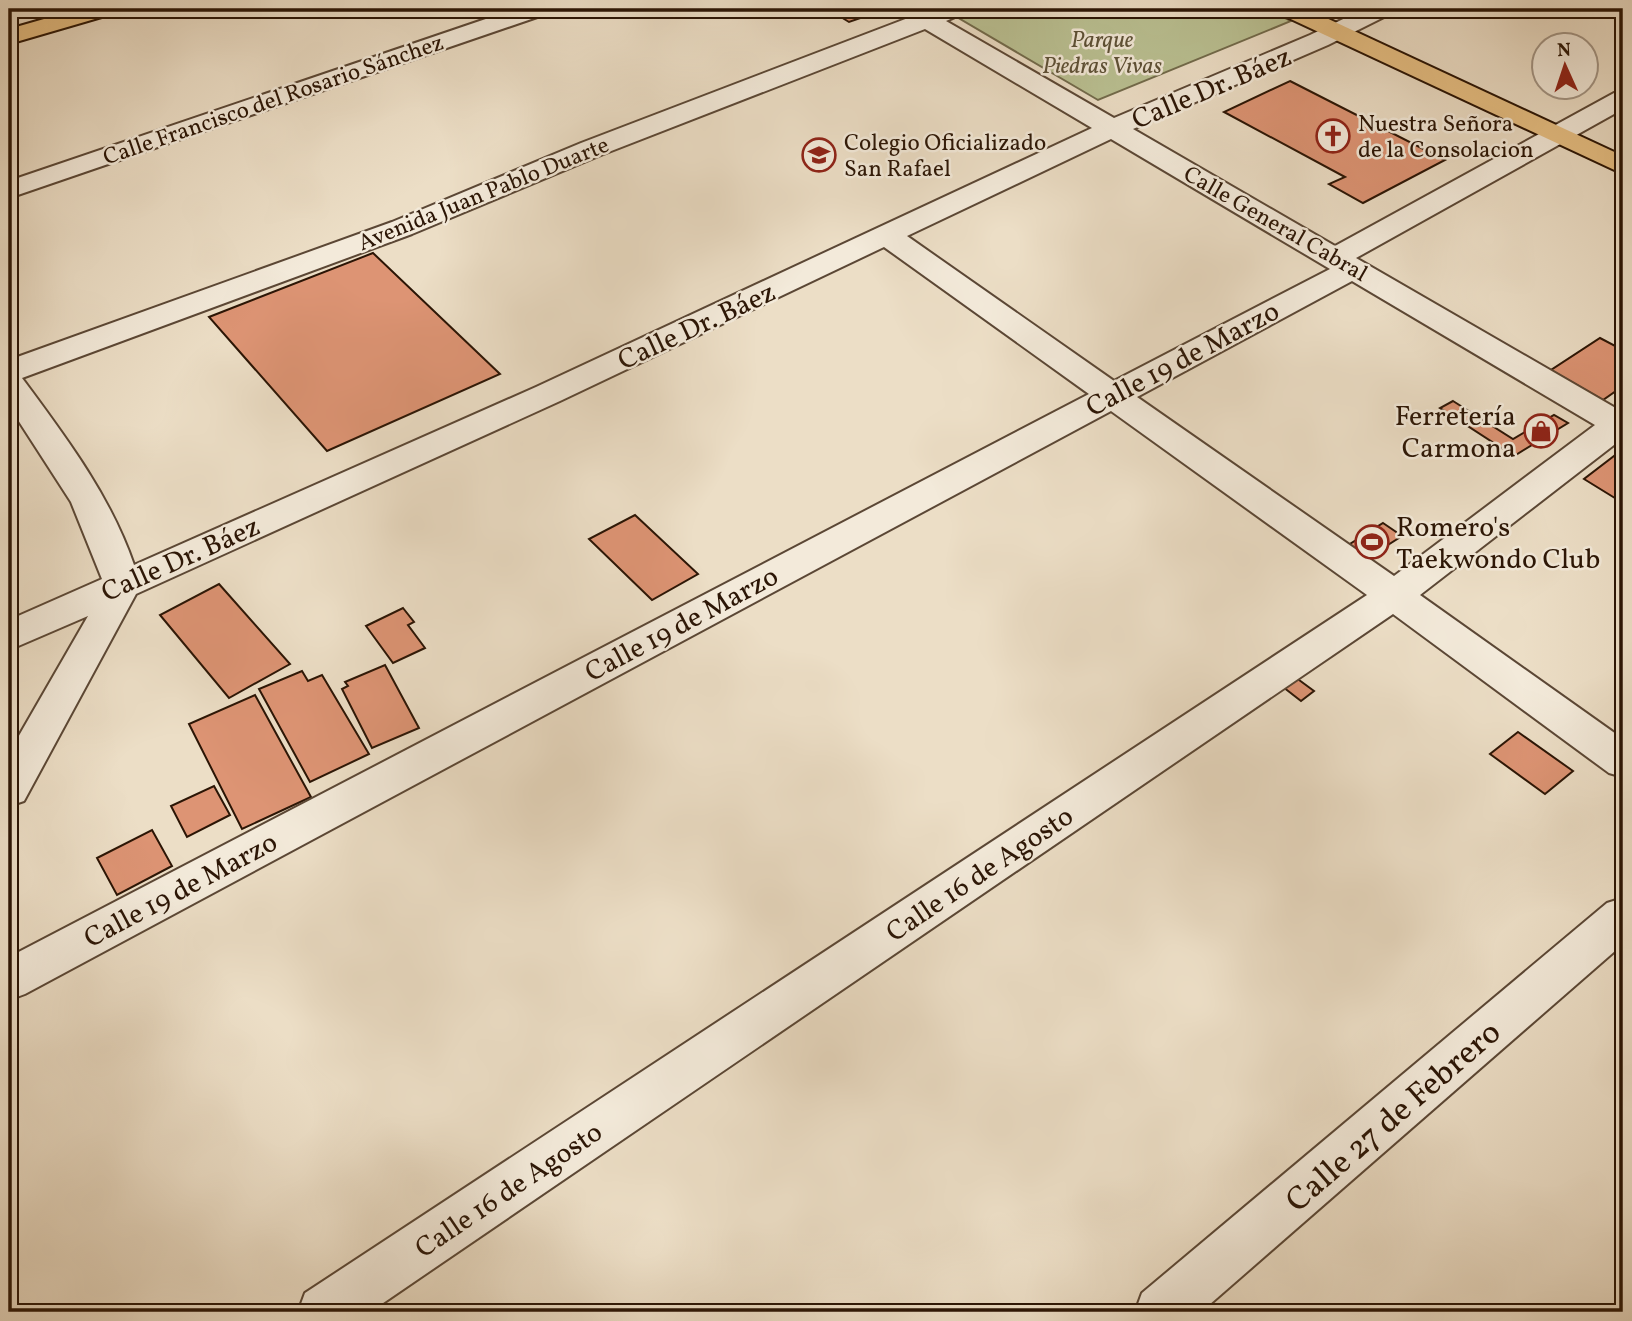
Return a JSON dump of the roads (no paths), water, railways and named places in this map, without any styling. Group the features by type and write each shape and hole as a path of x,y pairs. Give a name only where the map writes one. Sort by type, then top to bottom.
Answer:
{"main road":[{"path":"9,37 104,9"},
{"path":"1289,9 1623,166"}],"street":[{"name":"Calle Francisco del Rosario Sánchez","path":"9,190 538,9"},
{"name":"Avenida Juan Pablo Duarte","path":"9,370 402,228 918,14 954,9"},
{"name":"Calle Dr. Báez","path":"9,636 548,394 1111,129 1336,32 1382,9"},
{"name":"Calle General Cabral","path":"918,14 1111,129 1621,424"},
{"name":"Calle 19 de Marzo","path":"9,980 1111,396 1345,263 1623,99"},
{"path":"887,236 1394,595 1623,761"},
{"path":"9,383 81,485 106,536 122,584 103,624 9,789"},
{"name":"Calle 16 de Agosto","path":"324,1312 1394,595 1621,424"},
{"name":"Calle 27 de Febrero","path":"1161,1312 1623,917"}],"place":[{"name":"Nuestra Señora de la Consolacion","path":"1333,136"},
{"name":"Colegio Oficializado San Rafael","path":"819,155"},
{"name":"Ferretería Carmona","path":"1541,431"},
{"name":"Romero's Taekwondo Club","path":"1372,542"}],"park label":[{"name":"Parque Piedras Vivas","path":"1102,52"}]}
